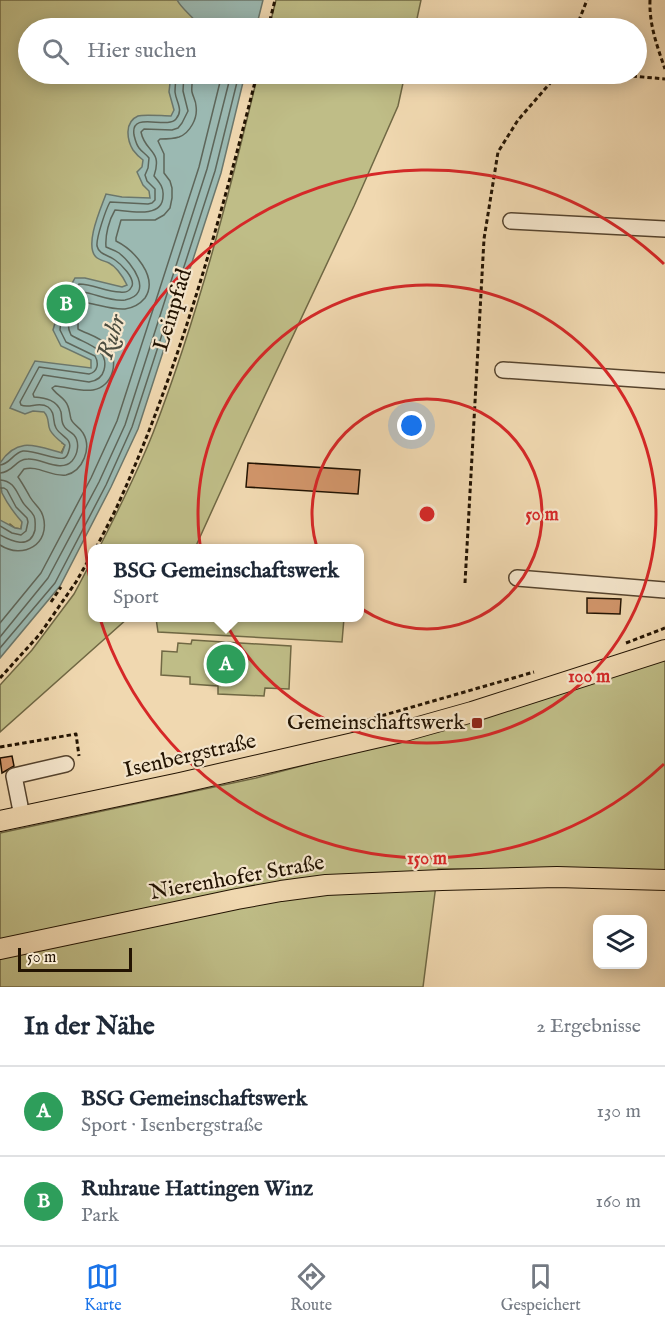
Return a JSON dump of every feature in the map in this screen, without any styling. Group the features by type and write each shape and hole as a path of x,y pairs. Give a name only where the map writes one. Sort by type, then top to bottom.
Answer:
{"main road":[{"name":"Isenbergstraße","path":"0,821 192,781 401,732 472,712 665,650"},
{"name":"Nierenhofer Straße","path":"0,949 248,897 326,885 557,877 665,880"}],"lane":[{"path":"512,221 665,230"},
{"path":"503,370 665,381"},
{"path":"517,578 665,590"},
{"path":"22,816 14,776 66,764"}],"path":[{"path":"270,18 275,0"},
{"path":"580,18 587,0"},
{"path":"650,0 649,15 665,69"},
{"path":"647,77 665,79"},
{"name":"Leinpfad","path":"99,544 120,502 167,384 235,161 254,84"},
{"path":"465,583 484,239 498,152 518,120 549,84"},
{"path":"0,678 40,634 88,563"},
{"path":"51,602 61,587"},
{"path":"57,594 65,599"},
{"path":"624,644 665,628"},
{"path":"351,724 538,671"},
{"path":"0,747 76,734 80,760 66,764"}],"shaded area":[{"path":"0,0 222,0 219,18 18,18 18,84 206,84 165,228 62,443 65,445 22,522 21,529 10,524 0,535"},
{"path":"276,0 421,0 417,18 272,18"},
{"path":"256,84 403,84 398,106 354,206 197,544 101,544 147,448 169,389 224,210"},
{"path":"88,568 88,622 124,622 0,732 0,685 32,650 74,594"},
{"path":"157,622 344,622 342,642 158,632"},
{"path":"192,640 291,646 289,689 265,688 264,696 218,694 218,686 190,684 190,677 161,675 162,651 177,652 178,643 191,644"},
{"path":"665,654 665,875 575,869 438,869 423,987 0,987 0,833 256,778 440,729"}],"water":[{"path":"177,0 263,0 258,18 192,18"},
{"name":"Ruhr","path":"170,84 243,84 221,173 138,429 60,586 0,658 0,520 21,529 22,522 2,493 0,463 14,449 21,446 36,446 62,453 65,445 51,432 44,412 33,411 25,414 10,408 35,361 91,368 91,360 61,346 53,330 56,307 75,278 85,278 122,287 127,285 115,267 96,257 92,244 93,235 106,194 150,198 149,191 143,185 137,172 142,167 143,160 131,146 128,132 130,122 138,116 171,116 174,110 169,92"}],"building":[{"path":"248,463 360,470 358,494 246,487"},
{"path":"587,598 621,599 620,614 587,613"},
{"path":"12,756 14,766 2,773 0,758"}],"place":[{"name":"Ruhraue Hattingen Winz","path":"66,304"},
{"name":"BSG Gemeinschaftswerk","path":"226,664"},
{"name":"Gemeinschaftswerk","path":"477,723"}]}
